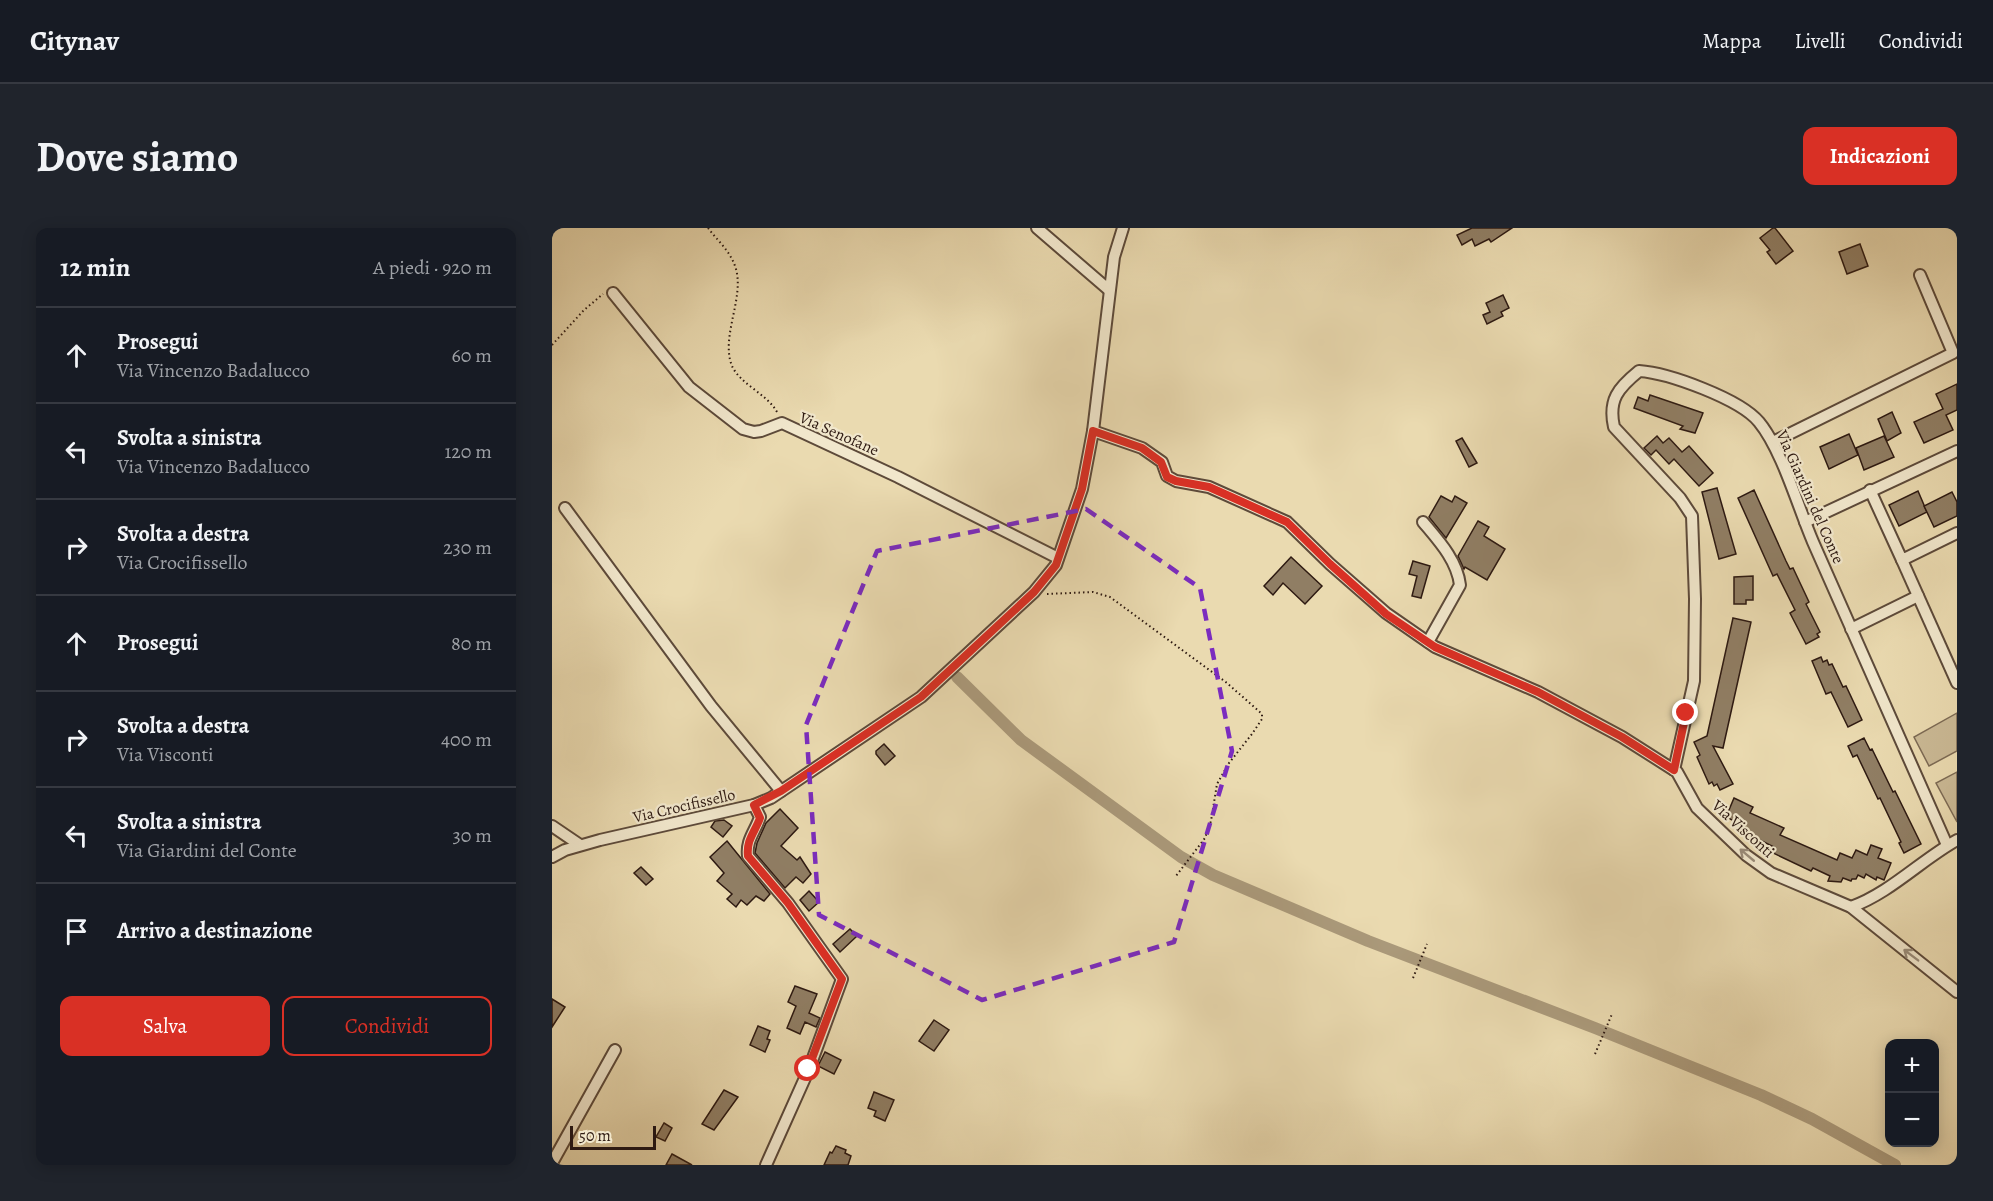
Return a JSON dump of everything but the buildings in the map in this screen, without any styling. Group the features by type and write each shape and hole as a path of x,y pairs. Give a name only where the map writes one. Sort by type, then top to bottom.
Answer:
{"street":[{"path":"1036,228 1109,290"},
{"name":"Via Crocifissello","path":"552,857 580,846 754,805 781,791 921,697 1037,589 1056,565 1082,489 1093,431 1114,257 1123,228"},
{"path":"1773,442 1953,353 1920,275"},
{"name":"Via Senofane","path":"614,293 689,387 743,429 754,432 762,431 782,423 898,477 1058,558"},
{"name":"Via Giardini del Conte","path":"1674,770 1694,681 1695,599 1692,516 1680,498 1614,427 1611,412 1618,391 1639,371 1653,372 1699,386 1758,420 1773,442 1851,628 1952,842"},
{"name":"Via Visconti","path":"1093,431 1142,448 1161,462 1167,477 1176,481 1209,487 1287,522 1386,614 1435,647 1538,692 1622,737 1674,770 1697,808 1746,855 1772,873 1851,907 1957,992"},
{"path":"1805,522 1870,490 1956,454"},
{"path":"1870,490 1957,683"},
{"path":"565,508 711,706 781,791"},
{"path":"1423,522 1443,545 1459,575 1460,585 1428,642"},
{"path":"1902,560 1957,532"},
{"path":"1851,628 1918,596"},
{"path":"754,805 760,818 750,837 747,847 748,856 788,903 842,979 808,1069 766,1165"},
{"path":"552,826 580,846"},
{"path":"1851,907 1869,901 1952,842"},
{"path":"552,1163 615,1050"}],"path":[{"path":"708,228 729,254 736,267 737,280 729,343 732,366 738,375 776,409 782,423"},
{"path":"552,345 597,296 607,291 614,293"},
{"path":"1037,589 1045,595 1093,592 1110,597 1227,683 1262,714 1262,719 1229,763 1217,784 1211,821 1205,838 1176,876"},
{"path":"1413,978 1427,944"},
{"path":"1595,1054 1612,1014"}],"highlighted area":[{"path":"1086,509 1200,588 1232,751 1174,942 982,1000 819,915 806,725 877,551"}],"shaded area":[{"path":"1957,713 1957,751 1929,766 1914,737"},
{"path":"1957,772 1957,822 1936,783"}],"waterway":[{"path":"957,677 1021,740 1181,857 1213,875 1368,941 1595,1028 1761,1095 1812,1119 1895,1165"}],"route":[{"path":"808,1069 842,979 788,903 748,856 747,847 750,837 760,818 754,805 771,798 921,697 1034,592 1056,565 1082,489 1093,431 1142,448 1161,462 1167,477 1176,481 1209,487 1287,522 1386,614 1435,647 1538,692 1622,737 1674,770 1686,713"}]}
